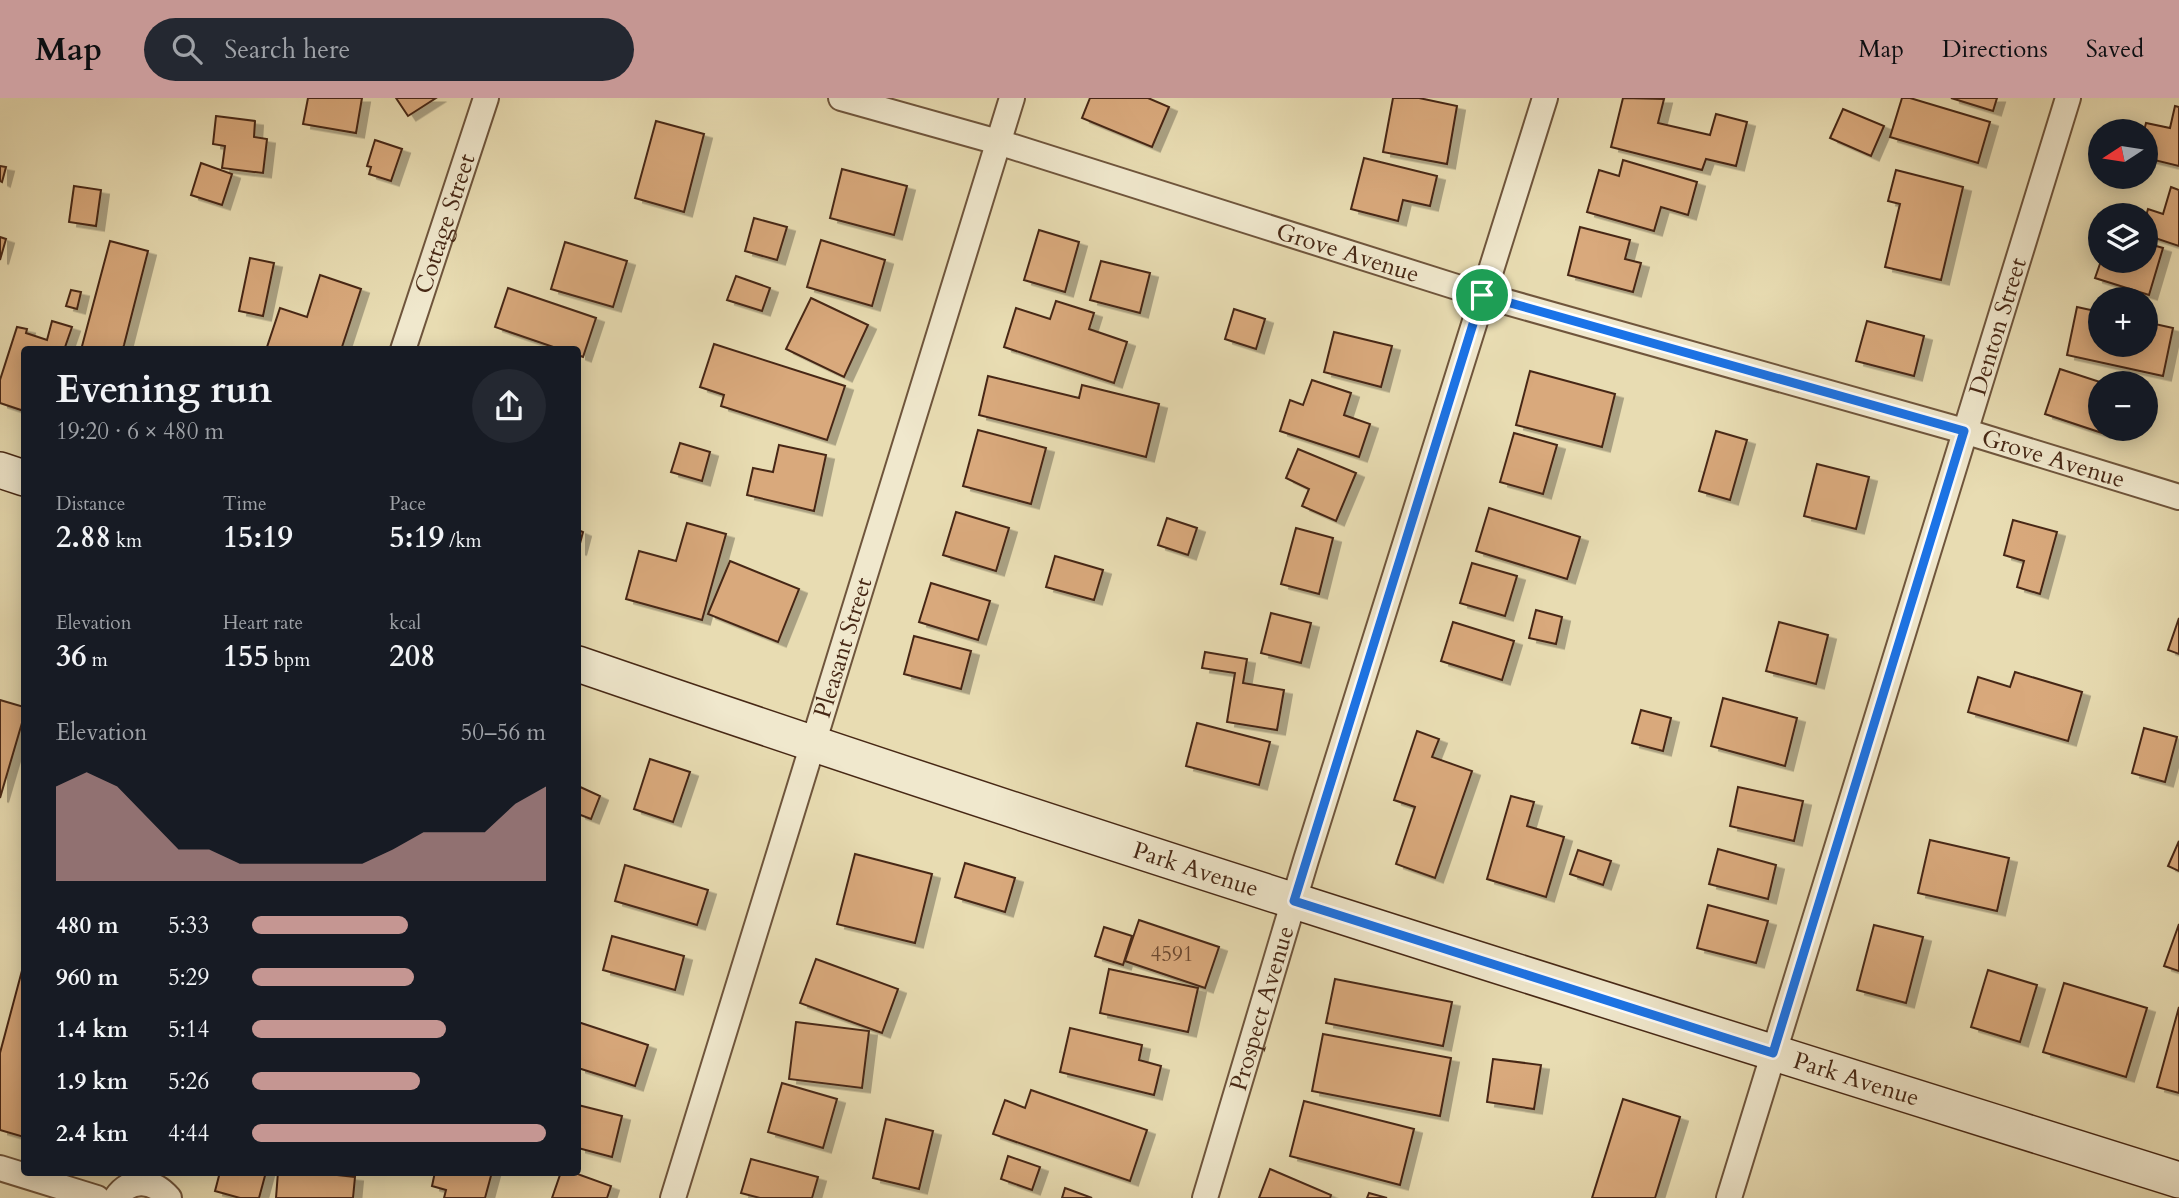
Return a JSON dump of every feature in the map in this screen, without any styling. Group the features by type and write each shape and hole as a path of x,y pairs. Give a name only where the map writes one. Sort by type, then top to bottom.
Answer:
{"street":[{"name":"Cottage Street","path":"404,346 486,98"},
{"name":"Grove Avenue","path":"841,98 998,142 1482,295 1964,431 2179,497"},
{"name":"Pleasant Street","path":"673,1198 1012,98"},
{"name":"Prospect Avenue","path":"1205,1198 1294,901 1545,98"},
{"name":"Denton Street","path":"1729,1198 2068,98"},
{"path":"0,470 21,477"},
{"name":"Park Avenue","path":"581,665 813,745 1294,901 2179,1180"},
{"path":"0,1168 21,1174"},
{"path":"26,1176 97,1198"},
{"path":"116,1198 125,1188 135,1184 161,1185"}],"building":[{"path":"308,98 362,98 356,133 303,124"},
{"path":"396,98 436,98 408,116"},
{"path":"1090,98 1148,98 1169,107 1152,147 1082,118"},
{"path":"1393,98 1419,98 1457,106 1447,164 1383,152"},
{"path":"1623,98 1664,99 1658,123 1710,135 1716,114 1747,122 1736,166 1706,159 1702,170 1611,147"},
{"path":"1902,98 1910,98 1990,122 1978,163 1890,137"},
{"path":"1951,98 1997,98 1993,111"},
{"path":"2175,106 2179,107 2179,166 2158,161 2158,126 2170,128"},
{"path":"1843,109 1884,126 1871,156 1830,138"},
{"path":"216,116 255,121 254,137 267,139 263,173 222,168 225,146 213,144"},
{"path":"656,121 704,134 684,212 635,198"},
{"path":"375,140 402,149 391,181 369,174 371,167 367,166"},
{"path":"1364,158 1437,176 1430,206 1403,200 1398,221 1351,209"},
{"path":"1623,160 1697,182 1688,215 1661,207 1654,231 1587,212 1599,170 1619,176"},
{"path":"201,163 232,174 222,205 191,195"},
{"path":"0,166 6,167 2,182 0,181"},
{"path":"842,169 907,186 894,235 830,218"},
{"path":"1896,170 1963,187 1941,280 1885,267 1900,204 1888,201"},
{"path":"74,186 101,190 96,226 69,222"},
{"path":"2171,187 2179,190 2179,246 2158,239 2158,212 2163,214"},
{"path":"754,218 787,227 777,260 745,251"},
{"path":"1580,227 1630,240 1625,259 1641,263 1633,292 1568,275"},
{"path":"1039,230 1079,242 1065,292 1024,280"},
{"path":"0,237 6,239 0,260"},
{"path":"821,240 885,260 872,306 807,287"},
{"path":"110,241 148,251 124,346 82,346"},
{"path":"565,242 627,261 613,307 551,289"},
{"path":"2158,247 2163,248 2158,265"},
{"path":"250,258 274,263 263,316 239,311"},
{"path":"1101,261 1150,273 1140,313 1090,300"},
{"path":"2097,273 2156,273 2151,287 2124,287 2095,278"},
{"path":"320,275 361,289 342,346 267,346 280,308 307,317"},
{"path":"736,276 770,288 762,311 727,300"},
{"path":"508,288 596,318 583,357 581,346 550,346 495,327"},
{"path":"71,290 81,292 77,309 66,306"},
{"path":"811,298 868,325 844,377 786,349"},
{"path":"1056,301 1094,313 1089,329 1127,342 1114,383 1004,347 1016,308 1050,319"},
{"path":"2077,307 2088,309 2088,357 2158,357 2158,325 2173,328 2163,376 2158,375 2158,371 2140,371 2067,355"},
{"path":"1234,309 1265,319 1256,349 1225,339"},
{"path":"52,321 72,327 65,346 21,346 21,410 0,403 0,380 17,327 27,329 26,333 47,340"},
{"path":"1867,321 1924,336 1914,376 1856,361"},
{"path":"1334,332 1392,346 1381,387 1324,372"},
{"path":"714,344 845,386 827,440 721,406 724,395 700,387"},
{"path":"2060,369 2088,378 2088,428 2045,414"},
{"path":"1530,371 1615,394 1602,447 1516,425"},
{"path":"988,376 1079,398 1082,385 1159,404 1146,457 979,415"},
{"path":"1312,380 1351,393 1344,415 1370,424 1359,457 1280,431 1290,400 1303,405"},
{"path":"978,430 1046,448 1031,504 963,486"},
{"path":"1716,431 1747,440 1730,500 1699,491"},
{"path":"1514,433 1557,445 1543,494 1500,482"},
{"path":"680,443 710,452 702,481 671,472"},
{"path":"779,445 826,455 814,511 747,495 753,468 773,472"},
{"path":"1298,449 1356,473 1336,521 1302,506 1309,489 1286,478"},
{"path":"1817,464 1869,477 1856,529 1804,516"},
{"path":"1489,508 1580,537 1567,579 1476,551"},
{"path":"956,512 1009,528 996,571 943,555"},
{"path":"1167,518 1197,528 1188,555 1158,545"},
{"path":"2013,520 2057,532 2040,594 2017,587 2024,561 2004,555"},
{"path":"687,523 726,534 702,620 626,599 639,551 676,561"},
{"path":"1296,528 1333,538 1319,594 1281,584"},
{"path":"1055,556 1103,570 1094,600 1046,587"},
{"path":"730,561 799,589 778,642 708,614"},
{"path":"1472,563 1517,576 1505,616 1460,603"},
{"path":"931,583 990,601 978,640 919,622"},
{"path":"1536,610 1562,617 1556,644 1529,638"},
{"path":"1271,613 1311,623 1301,663 1261,653"},
{"path":"2179,618 2179,654 2168,650"},
{"path":"1453,622 1514,641 1502,680 1441,661"},
{"path":"1779,622 1828,635 1816,684 1766,671"},
{"path":"914,636 971,651 961,689 904,674"},
{"path":"1205,652 1247,659 1243,683 1284,690 1277,730 1227,722 1235,673 1202,668"},
{"path":"2015,672 2082,692 2068,741 1968,712 1978,677 2010,687"},
{"path":"1723,698 1797,718 1785,766 1711,746"},
{"path":"0,700 21,706 21,726 0,798"},
{"path":"1641,710 1671,718 1663,751 1632,743"},
{"path":"1197,723 1270,742 1259,785 1186,766"},
{"path":"2144,728 2177,737 2165,782 2132,773"},
{"path":"1417,731 1439,739 1432,757 1472,771 1435,878 1396,864 1415,807 1394,800"},
{"path":"650,759 690,772 673,822 634,809"},
{"path":"581,787 600,796 591,819 581,815"},
{"path":"1738,787 1803,801 1794,841 1730,826"},
{"path":"1511,796 1534,802 1527,826 1564,837 1546,897 1487,879"},
{"path":"1930,840 2009,858 1997,911 1918,893"},
{"path":"2179,841 2179,871 2168,866"},
{"path":"1718,849 1776,865 1768,899 1709,884"},
{"path":"1578,850 1611,861 1603,885 1570,874"},
{"path":"855,854 932,874 915,943 837,924"},
{"path":"965,863 1015,878 1005,912 955,897"},
{"path":"625,865 708,890 697,925 615,901"},
{"path":"1708,905 1768,921 1756,963 1697,948"},
{"path":"1139,920 1219,947 1205,988 1125,961"},
{"path":"2179,924 2179,971 2164,966"},
{"path":"1874,925 1923,937 1906,1003 1857,990"},
{"path":"1104,927 1132,936 1123,965 1095,956"},
{"path":"612,936 684,956 675,990 603,970"},
{"path":"816,959 898,989 882,1033 800,1003"},
{"path":"1109,969 1198,988 1188,1032 1100,1013"},
{"path":"1988,970 2037,985 2020,1042 1971,1027"},
{"path":"21,974 21,1136 0,1130 0,1053"},
{"path":"1335,979 1452,1002 1443,1046 1326,1023"},
{"path":"2064,983 2147,1008 2126,1077 2043,1052"},
{"path":"2179,1007 2179,1093 2157,1087"},
{"path":"796,1022 869,1031 862,1088 789,1079"},
{"path":"581,1023 648,1045 635,1086 581,1069"},
{"path":"1070,1028 1142,1045 1139,1060 1161,1066 1154,1095 1060,1072"},
{"path":"1323,1034 1451,1058 1440,1116 1312,1091"},
{"path":"1493,1059 1541,1065 1534,1109 1487,1102"},
{"path":"782,1083 837,1099 823,1148 768,1132"},
{"path":"1031,1090 1147,1130 1130,1181 993,1134 1005,1100 1025,1108"},
{"path":"1623,1099 1680,1117 1655,1198 1592,1198"},
{"path":"1304,1101 1414,1129 1400,1185 1290,1156"},
{"path":"581,1106 622,1116 612,1157 581,1149"},
{"path":"886,1119 933,1131 919,1189 873,1178"},
{"path":"1008,1156 1040,1167 1032,1190 1001,1179"},
{"path":"751,1159 818,1177 812,1198 760,1198 741,1193"},
{"path":"1270,1169 1331,1195 1330,1198 1259,1198"},
{"path":"581,1175 611,1186 607,1198 552,1198 560,1176"},
{"path":"219,1176 265,1176 259,1198 240,1198 215,1191"},
{"path":"278,1176 355,1177 353,1198 276,1198"},
{"path":"434,1176 491,1176 485,1198 444,1198 446,1190 432,1186"},
{"path":"1065,1188 1092,1198 1062,1198"},
{"path":"1369,1193 1387,1198 1367,1198"}],"route":[{"path":"1482,295 1964,431 1773,1053 1294,901 1482,295"}]}
